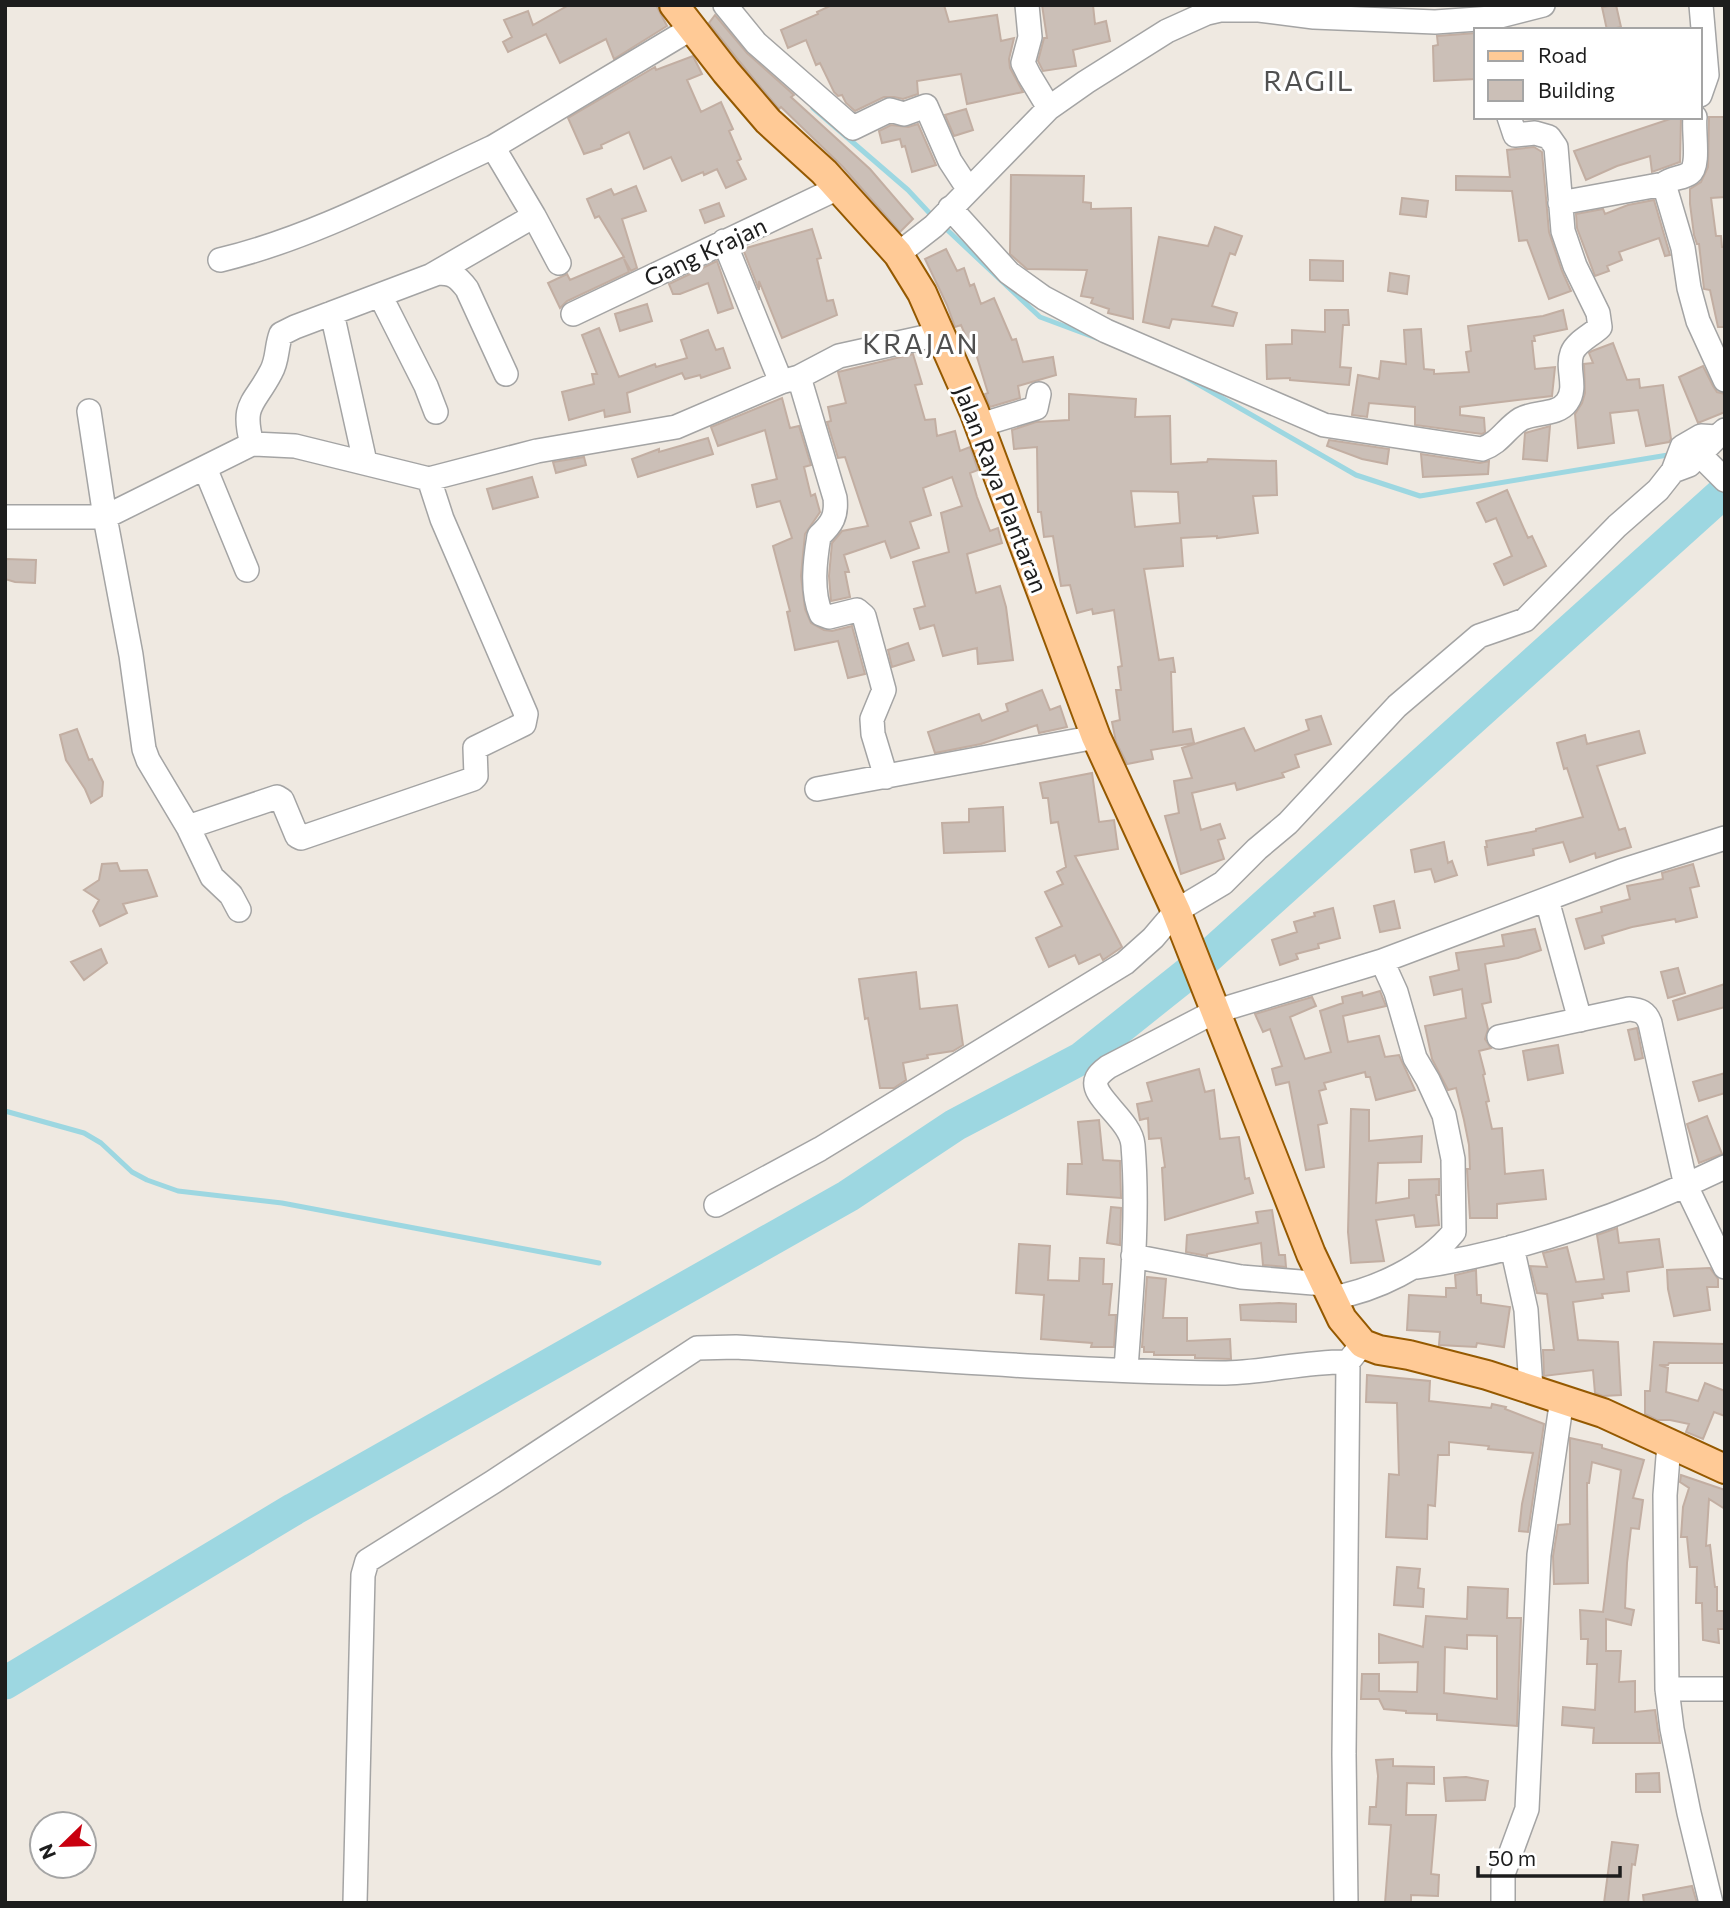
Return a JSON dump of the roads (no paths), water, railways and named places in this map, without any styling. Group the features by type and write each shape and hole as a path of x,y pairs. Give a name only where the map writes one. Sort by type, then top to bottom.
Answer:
{"main road":[{"name":"Jalan Raya Plantaran","path":"674,5 768,121 824,172 898,254 922,293 979,425 1096,737 1178,916 1212,1006 1356,1353"},
{"path":"1356,1353 1379,1350 1409,1355 1487,1375 1603,1413 1725,1469"}],"street":[{"path":"725,5 756,43 853,128 890,110 904,114 926,106 950,161 969,190"},
{"path":"1027,5 1030,37 1023,62 1049,108"},
{"path":"898,254 944,216 1049,108 1167,31 1206,13 1220,10 1259,10 1314,17 1493,24 1543,5"},
{"path":"1701,5 1711,82"},
{"path":"220,260 258,251 315,230 493,147 692,28"},
{"path":"944,216 1044,298 1106,331 1324,425 1482,449 1493,445 1520,420 1554,411 1567,403 1573,388 1571,355 1576,346 1600,327 1598,313 1574,266 1563,231 1556,147 1549,137 1535,133 1515,135 1510,119"},
{"path":"1560,203 1664,184 1672,178 1689,174 1694,169 1695,119"},
{"path":"493,147 559,263"},
{"path":"1664,184 1683,248 1689,288 1698,321 1725,380"},
{"name":"Gang Krajan","path":"573,314 838,188"},
{"path":"251,444 246,415 250,403 271,373 281,334 432,275 534,216"},
{"path":"724,241 790,380 835,498 836,512 830,526 819,536 816,556 817,605 821,614 829,617 857,610 864,616 884,690 872,719 873,734 886,777"},
{"path":"432,275 450,273 467,289 506,374"},
{"path":"380,295 426,386 436,412"},
{"path":"332,313 365,462"},
{"path":"5,517 105,517 251,444 295,446 429,480 537,451 676,428 790,380 839,356 939,334"},
{"path":"979,425 1036,408 1039,394"},
{"path":"89,411 105,517 131,655 144,749 188,827 212,877 231,895 239,910"},
{"path":"716,1205 820,1149 1125,963 1178,916 1223,883 1288,823 1397,706 1479,636 1525,620 1617,526 1699,451 1725,481"},
{"path":"205,468 247,570"},
{"path":"188,827 277,797 282,800 297,836 301,838 473,779 476,776 475,748 524,724 527,714 442,519 429,480"},
{"path":"817,789 1096,737"},
{"path":"1126,1369 1135,1168 1132,1137 1123,1121 1099,1095 1096,1086 1096,1078 1108,1067 1212,1006 1382,961 1621,872 1725,838"},
{"path":"1548,900 1580,1020"},
{"path":"1133,1256 1241,1277 1359,1293 1409,1268 1444,1244 1454,1232 1453,1159 1444,1115 1429,1080 1415,1058 1396,992 1382,961"},
{"path":"1499,1037 1629,1009 1638,1010 1648,1017 1686,1186 1725,1267"},
{"path":"1409,1268 1468,1259 1512,1247 1604,1217 1686,1186 1725,1167"},
{"path":"1512,1247 1526,1310 1531,1389"},
{"path":"355,1903 363,1575 367,1560 493,1482 697,1348 736,1347 1126,1369 1243,1372 1356,1353 1344,1754 1346,1903"},
{"path":"1503,1903 1503,1874 1527,1809 1538,1555 1562,1399"},
{"path":"1669,1444 1665,1495 1667,1689 1672,1729 1711,1903"},
{"path":"1667,1689 1725,1689"}],"waterway":[{"path":"813,108 908,190 935,219"},
{"path":"942,225 1040,317 1099,339"},
{"path":"1182,375 1356,475 1420,496 1674,454"},
{"path":"5,1683 294,1509 848,1196 955,1125 1082,1058 1201,963 1725,491"},
{"path":"5,1111 84,1133 101,1143 132,1172 178,1191 282,1203 599,1263"}],"district":[{"name":"RAGIL","path":"1309,80"},
{"name":"KRAJAN","path":"921,343"}]}
